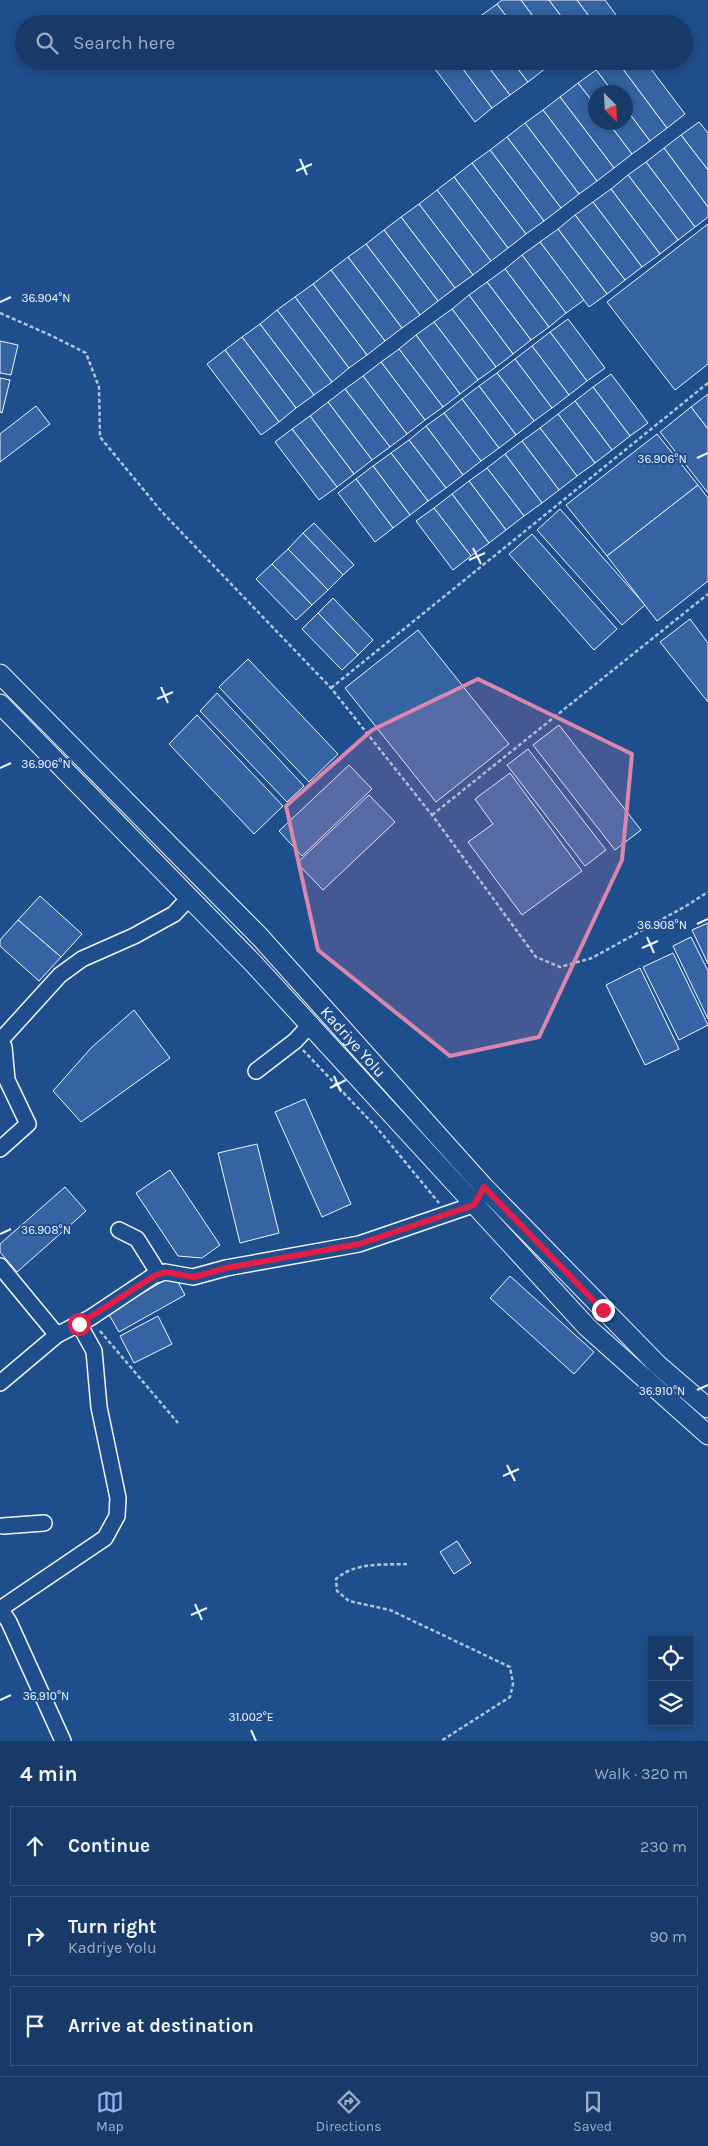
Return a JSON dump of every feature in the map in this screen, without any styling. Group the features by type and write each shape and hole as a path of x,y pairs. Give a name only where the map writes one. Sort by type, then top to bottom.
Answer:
{"main road":[{"name":"Kadriye Yolu","path":"0,674 260,937 484,1187 658,1365 708,1408"},
{"name":"Kadriye Yolu","path":"0,704 253,963 587,1327 708,1435"}],"street":[{"path":"0,1041 60,975 82,960 134,936 174,914 189,898"},
{"path":"256,1071 295,1041 310,1025"},
{"path":"0,1046 4,1048 7,1080 28,1124 0,1149"},
{"path":"0,1383 57,1335 84,1321 154,1276 165,1272 194,1277 226,1268 359,1244 474,1205 484,1187"},
{"path":"119,1230 137,1239 159,1274"},
{"path":"0,1266 57,1335"},
{"path":"63,1741 9,1622 0,1608 106,1538 117,1516 118,1498 99,1407 94,1351 84,1321"},
{"path":"1,1526 44,1523"}],"path":[{"path":"0,313 86,353 99,387 100,436 162,512 331,688 432,815 536,957 560,967 592,958 708,892"},
{"path":"331,688 708,384"},
{"path":"432,815 708,594"},
{"path":"295,1041 378,1129 448,1214"},
{"path":"84,1321 178,1423"},
{"path":"407,1564 359,1567 345,1571 336,1579 338,1591 349,1601 390,1610 510,1666 513,1684 510,1697 441,1741"}],"highlighted area":[{"path":"478,679 632,754 622,860 539,1037 450,1056 318,950 286,806 372,730"}],"building":[{"path":"502,0 521,0 532,15 505,15 497,4"},
{"path":"521,0 549,0 560,15 532,15"},
{"path":"549,0 577,0 588,15 560,15"},
{"path":"577,0 605,0 616,15 588,15"},
{"path":"497,4 505,15 482,15"},
{"path":"436,70 464,70 492,108 475,122"},
{"path":"464,70 491,70 510,95 492,108"},
{"path":"491,70 519,70 528,82 510,95"},
{"path":"519,70 543,70 528,82"},
{"path":"596,70 624,70 667,128 650,141 633,118 633,85 608,85"},
{"path":"596,70 608,85 588,85 588,96 578,83"},
{"path":"624,70 652,70 685,114 667,128"},
{"path":"578,83 588,96 588,130 614,130 632,154 614,168 560,97"},
{"path":"560,97 614,168 597,181 543,110"},
{"path":"543,110 597,181 579,194 525,123"},
{"path":"633,118 650,141 632,154 614,130 633,130"},
{"path":"699,122 708,133 708,170 681,135"},
{"path":"525,123 579,194 561,208 507,137"},
{"path":"681,135 708,170 708,207 664,148"},
{"path":"507,137 561,208 544,221 490,150"},
{"path":"664,148 708,207 708,217 695,227 646,162"},
{"path":"490,150 544,221 526,234 472,163"},
{"path":"646,162 695,227 678,240 628,175"},
{"path":"472,163 526,234 508,248 454,177"},
{"path":"628,175 678,240 660,254 611,189"},
{"path":"454,177 508,248 491,261 437,190"},
{"path":"611,189 660,254 642,267 593,202"},
{"path":"437,190 491,261 473,275 419,204"},
{"path":"593,202 642,267 625,280 575,215"},
{"path":"419,204 473,275 455,288 401,217"},
{"path":"575,215 625,280 607,294 558,229"},
{"path":"401,217 455,288 438,301 384,230"},
{"path":"708,224 708,364 675,390 607,302"},
{"path":"558,229 607,294 589,307 540,242"},
{"path":"384,230 438,301 420,315 366,244"},
{"path":"540,242 584,300 566,313 522,255"},
{"path":"366,244 420,315 402,328 348,257"},
{"path":"522,255 566,313 549,327 505,269"},
{"path":"348,257 402,328 385,341 331,270"},
{"path":"505,269 549,327 531,340 487,282"},
{"path":"331,270 385,341 367,355 313,284"},
{"path":"487,282 531,340 513,354 469,295"},
{"path":"313,284 367,355 349,368 295,297"},
{"path":"469,295 513,354 496,367 452,309"},
{"path":"295,297 349,368 332,382 277,310"},
{"path":"452,309 496,367 478,380 434,322"},
{"path":"277,310 332,382 314,395 260,324"},
{"path":"568,319 605,368 587,381 550,332"},
{"path":"434,322 478,380 460,394 416,335"},
{"path":"260,324 314,395 296,408 242,337"},
{"path":"550,332 587,381 569,395 532,346"},
{"path":"416,335 460,394 443,407 399,349"},
{"path":"242,337 296,408 279,422 225,350"},
{"path":"0,341 18,345 11,375 0,373"},
{"path":"532,346 569,395 552,408 515,359"},
{"path":"399,349 443,407 425,420 381,362"},
{"path":"225,350 279,422 261,435 207,364"},
{"path":"515,359 552,408 534,421 497,373"},
{"path":"381,362 425,420 407,434 363,376"},
{"path":"497,373 534,421 516,435 479,386"},
{"path":"611,374 648,423 630,436 593,387"},
{"path":"363,376 407,434 390,447 345,389"},
{"path":"0,378 10,380 2,413 0,412"},
{"path":"479,386 516,435 499,448 462,399"},
{"path":"593,387 630,436 612,450 575,401"},
{"path":"345,389 390,447 372,460 328,402"},
{"path":"708,394 708,429 691,407"},
{"path":"462,399 499,448 481,461 444,413"},
{"path":"575,401 612,450 595,463 558,414"},
{"path":"328,402 372,460 354,474 310,416"},
{"path":"36,406 50,424 0,462 0,434"},
{"path":"691,407 708,429 708,493 660,432"},
{"path":"444,413 481,461 463,475 426,426"},
{"path":"558,414 595,463 577,476 540,428"},
{"path":"310,416 354,474 337,487 292,429"},
{"path":"426,426 463,475 446,488 409,440"},
{"path":"540,428 577,476 559,490 522,441"},
{"path":"292,429 337,487 319,500 275,442"},
{"path":"657,434 698,485 607,556 566,505"},
{"path":"409,440 446,488 428,501 391,453"},
{"path":"522,441 559,490 542,503 505,454"},
{"path":"391,453 428,501 410,515 373,466"},
{"path":"505,454 542,503 524,516 487,468"},
{"path":"373,466 410,515 393,528 356,479"},
{"path":"487,468 524,516 506,530 469,481"},
{"path":"356,479 393,528 375,542 338,493"},
{"path":"469,481 506,530 489,543 452,494"},
{"path":"698,485 708,498 708,581 657,621 607,556"},
{"path":"452,494 489,543 471,556 434,508"},
{"path":"434,508 471,556 453,570 416,521"},
{"path":"560,509 645,605 622,625 537,530"},
{"path":"314,523 354,565 343,575 303,533"},
{"path":"303,533 343,575 328,590 288,549"},
{"path":"532,534 617,629 594,650 509,554"},
{"path":"288,549 328,590 312,605 272,564"},
{"path":"272,564 312,605 296,620 256,579"},
{"path":"333,598 373,640 358,655 318,613"},
{"path":"318,613 358,655 342,670 302,629"},
{"path":"690,619 708,643 708,702 660,642"},
{"path":"418,630 509,744 436,802 345,688"},
{"path":"248,659 338,754 309,782 219,687"},
{"path":"217,693 304,786 287,802 200,711"},
{"path":"197,715 283,806 254,834 169,744"},
{"path":"559,725 641,830 615,850 533,745"},
{"path":"528,749 606,850 585,866 507,765"},
{"path":"349,765 372,789 302,856 279,831"},
{"path":"510,773 582,871 522,915 468,842 493,824 475,799"},
{"path":"369,795 395,822 323,890 297,863"},
{"path":"40,896 82,934 61,957 18,920"},
{"path":"18,920 61,957 39,981 0,946 0,940"},
{"path":"708,923 708,964 692,930"},
{"path":"691,937 708,971 708,1019 673,946"},
{"path":"673,953 708,1025 679,1040 643,967"},
{"path":"640,968 679,1049 645,1065 606,985"},
{"path":"134,1010 170,1058 81,1122 53,1091 91,1048"},
{"path":"305,1099 351,1204 322,1217 275,1112"},
{"path":"257,1144 279,1233 240,1243 218,1153"},
{"path":"170,1170 220,1245 202,1258 178,1256 136,1193"},
{"path":"65,1187 86,1211 17,1272 0,1252 0,1244"},
{"path":"510,1276 594,1352 574,1374 490,1298"},
{"path":"167,1279 177,1280 185,1295 119,1332 108,1313"},
{"path":"158,1316 172,1344 134,1363 120,1336"},
{"path":"457,1541 471,1563 454,1574 440,1552"}],"route":[{"path":"79,1324 154,1276 165,1272 194,1277 226,1268 359,1244 474,1205 484,1187 603,1310"}]}
